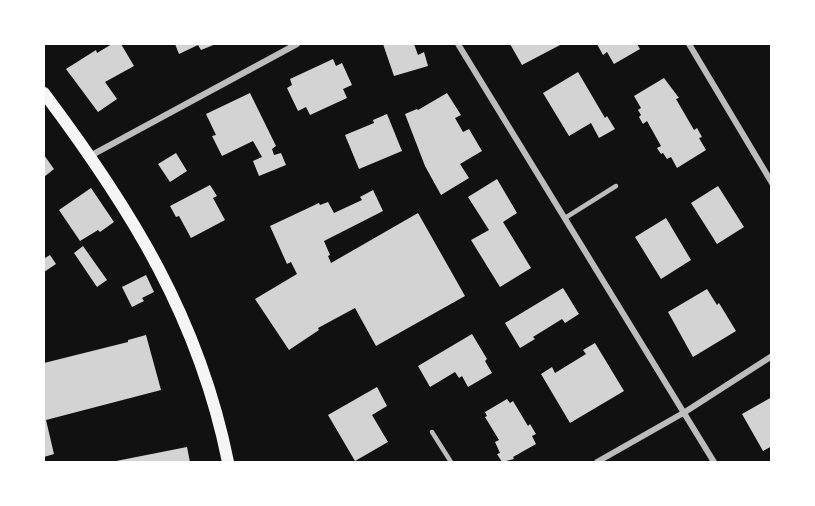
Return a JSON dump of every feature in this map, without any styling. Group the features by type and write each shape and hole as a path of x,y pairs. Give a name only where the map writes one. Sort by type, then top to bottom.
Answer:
{"main road":[{"path":"44,93 90,156 151,252 173,294 192,338 219,418 228,462"}],"street":[{"path":"90,156 297,44"},
{"path":"458,44 714,462"},
{"path":"689,44 771,183"},
{"path":"597,462 684,412 771,356"}],"lane":[{"path":"565,218 616,186"},
{"path":"432,432 451,462"}],"building":[{"path":"112,44 121,44 134,66 105,82 117,99 98,112 66,69 96,50 97,53"},
{"path":"175,44 216,44 201,50 198,45 179,54"},
{"path":"383,44 414,44 418,55 424,52 428,66 394,76"},
{"path":"510,44 562,44 522,65"},
{"path":"597,44 637,44 640,49 614,64 607,52 603,55"},
{"path":"333,59 336,66 342,63 352,85 343,89 347,98 310,115 306,107 298,111 287,88 292,85 290,79"},
{"path":"578,72 605,118 607,116 615,129 599,138 591,123 569,136 543,93"},
{"path":"664,78 679,98 676,99 694,130 697,128 702,137 699,138 706,150 677,168 671,157 667,159 657,148 661,146 647,121 643,124 639,117 641,115 638,110 641,108 634,96"},
{"path":"250,93 276,146 272,149 274,155 281,153 286,165 259,176 253,161 262,157 253,141 222,156 212,136 216,135 206,114"},
{"path":"447,93 461,115 455,118 463,132 469,129 482,151 460,164 469,178 441,195 425,166 405,114 418,110"},
{"path":"387,114 402,151 359,169 345,135 374,123 373,120"},
{"path":"176,153 187,171 170,182 158,164"},
{"path":"44,155 54,169 44,177"},
{"path":"497,179 517,213 503,222 531,268 500,287 471,240 489,230 468,197"},
{"path":"210,185 217,196 213,198 225,220 191,238 179,216 176,217 170,206"},
{"path":"718,186 744,227 717,244 691,203"},
{"path":"91,188 114,222 100,232 98,230 80,241 59,210"},
{"path":"373,190 383,211 324,241 331,263 418,213 465,296 376,346 355,308 318,328 319,330 289,350 255,299 297,274 291,262 287,264 270,226 319,203 320,205 328,202 334,213 362,200 360,197"},
{"path":"666,218 691,260 661,279 635,237"},
{"path":"83,246 107,280 97,287 74,253"},
{"path":"44,255 45,258 50,255 56,264 44,272"},
{"path":"146,275 154,292 142,298 144,301 132,307 122,287"},
{"path":"563,288 579,314 565,323 562,319 520,348 505,323"},
{"path":"707,289 717,305 719,303 736,331 693,357 668,312"},
{"path":"472,334 487,359 485,361 492,373 468,387 462,376 459,378 455,372 430,387 418,366"},
{"path":"146,335 161,390 46,420 54,454 44,457 44,363 128,342 128,340"},
{"path":"595,343 624,391 570,423 541,374 552,367 555,373 586,354 583,350"},
{"path":"377,387 387,406 372,415 388,442 355,461 328,415"},
{"path":"772,397 772,446 763,451 742,414"},
{"path":"507,399 510,403 513,401 528,426 530,424 536,434 532,436 536,444 513,457 514,459 502,462 497,454 500,453 495,442 499,440 485,417 487,416 485,412"},
{"path":"187,447 190,462 116,462 116,461"}]}
